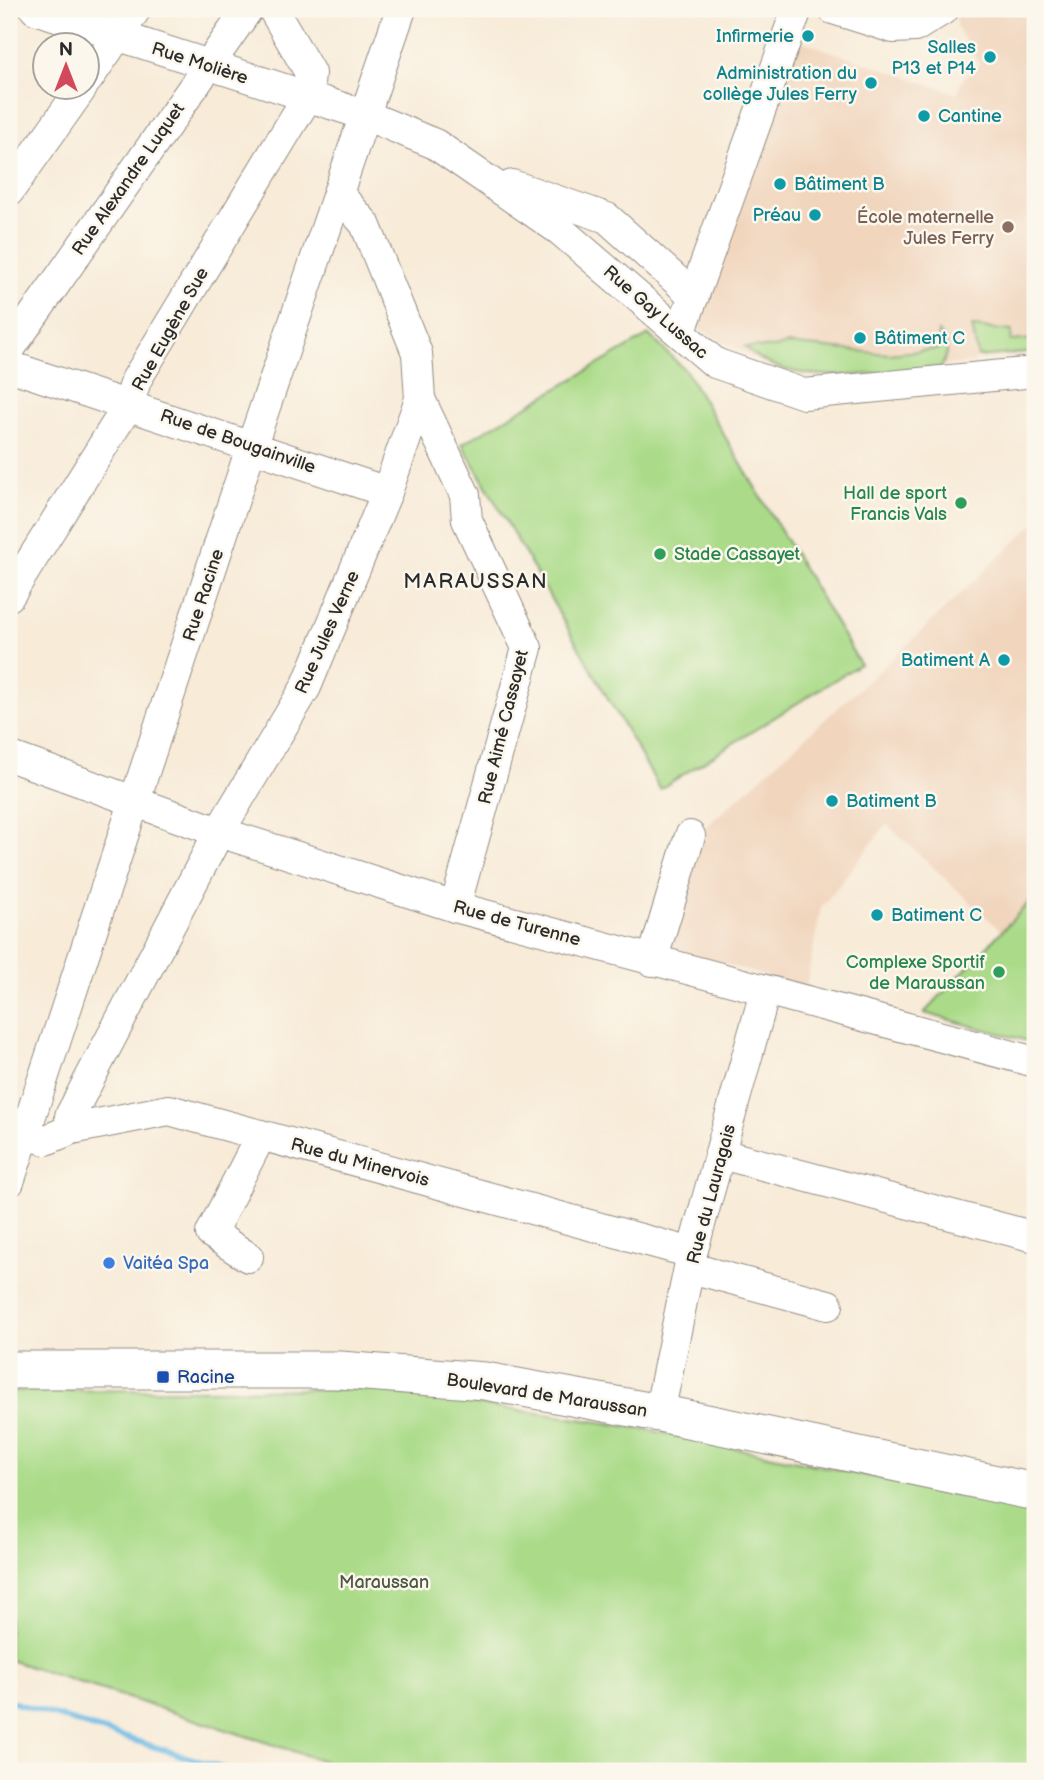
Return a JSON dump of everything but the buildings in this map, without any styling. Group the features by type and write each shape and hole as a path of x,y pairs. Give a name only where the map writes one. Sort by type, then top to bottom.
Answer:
{"main road":[{"name":"Boulevard de Maraussan","path":"9,1356 341,1356 487,1366 662,1399 1035,1477"},
{"name":"Boulevard de Maraussan","path":"9,1370 340,1370 485,1381 659,1413 1035,1492"}],"street":[{"name":"Rue Molière","path":"34,9 365,115"},
{"path":"102,58 136,9"},
{"name":"Rue Alexandre Luquet","path":"9,350 248,9"},
{"path":"273,9 310,73 307,96"},
{"name":"Rue Racine","path":"9,1182 17,1133 136,800 252,445 401,9"},
{"path":"681,331 797,9"},
{"path":"833,9 893,28 944,9"},
{"name":"Rue Eugène Sue","path":"9,596 129,404 136,380 307,96"},
{"path":"9,191 72,102"},
{"name":"Rue Gay Lussac","path":"365,115 435,144 561,231 681,331 715,363 804,394 1035,372"},
{"name":"Rue Gay Lussac","path":"468,169 607,218 694,296"},
{"name":"Rue Jules Verne","path":"72,1129 71,1116 219,832 306,687 387,492 420,400 416,353 411,340 365,224 338,193"},
{"name":"Rue de Bougainville","path":"9,366 387,492"},
{"name":"Rue Aimé Cassayet","path":"420,400 465,495 467,520 527,648 455,907"},
{"name":"Rue de Turenne","path":"9,755 219,832 455,907 1035,1062"},
{"path":"652,961 690,836"},
{"name":"Rue du Lauragais","path":"662,1399 691,1261 765,992"},
{"name":"Rue du Minervois","path":"17,1133 46,1140 72,1129 169,1110 691,1261 828,1305"},
{"path":"248,1257 211,1233 261,1135"},
{"path":"721,1154 1035,1237"}],"shaded area":[{"path":"967,9 1035,9 1035,352 978,357 973,363 807,376 757,360 696,327 798,40 957,94 962,80 980,64 956,26 956,17"},
{"path":"1035,523 1035,896 1001,931 887,824 821,908 806,988 671,948 700,832 890,661"}],"green space":[{"path":"972,327 1012,331 1011,341 1035,339 1035,352 978,357"},
{"path":"938,332 947,345 941,368 865,375 838,376 786,370 763,361 745,347 775,348 787,344 888,354 939,349"},
{"name":"Stade Cassayet","path":"649,335 686,371 860,664 660,789 462,444"},
{"name":"Complexe Sportif de Maraussan","path":"1035,896 1035,1043 924,1013"},
{"name":"Maraussan","path":"371,1389 640,1428 1035,1511 1035,1771 355,1771 9,1660 9,1402 14,1391"}],"waterway":[{"path":"9,1701 231,1771"}],"place":[{"name":"Infirmerie","path":"808,36"},
{"name":"Salles P13 et P14","path":"990,57"},
{"name":"Administration du collège Jules Ferry","path":"871,83"},
{"name":"Cantine","path":"924,116"},
{"name":"Bâtiment B","path":"780,184"},
{"name":"Préau","path":"815,215"},
{"name":"École maternelle Jules Ferry","path":"1008,227"},
{"name":"Bâtiment C","path":"860,338"},
{"name":"Hall de sport Francis Vals","path":"961,503"},
{"name":"Stade Cassayet","path":"660,554"},
{"name":"Batiment A","path":"1004,660"},
{"name":"Batiment B","path":"832,801"},
{"name":"Batiment C","path":"877,915"},
{"name":"Complexe Sportif de Maraussan","path":"999,972"},
{"name":"Vaitéa Spa","path":"109,1263"},
{"name":"Racine","path":"163,1377"}],"district":[{"name":"MARAUSSAN","path":"476,581"}]}
